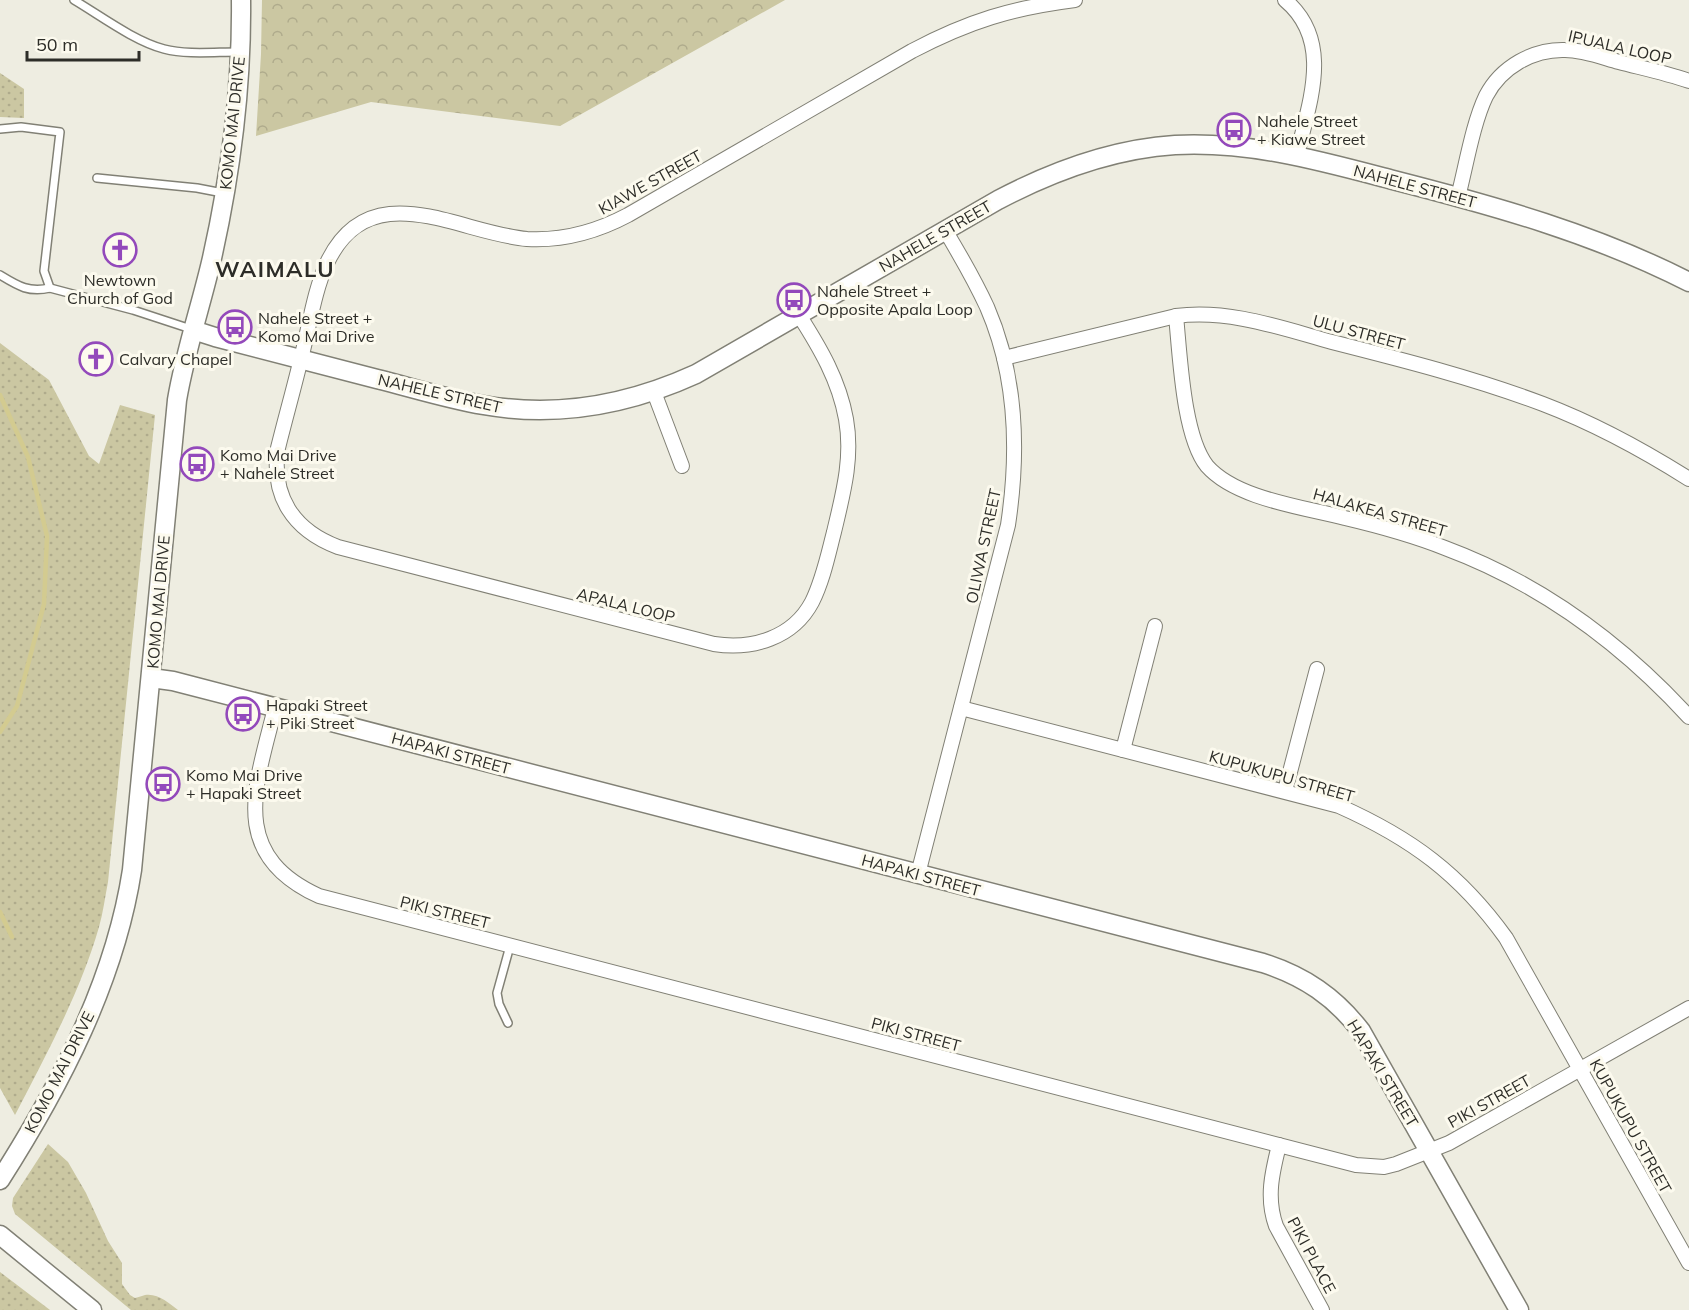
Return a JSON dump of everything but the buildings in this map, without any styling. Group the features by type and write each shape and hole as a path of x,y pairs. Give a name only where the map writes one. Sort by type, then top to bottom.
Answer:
{"street":[{"name":"KOMO MAI DRIVE","path":"0,1180 39,1118 59,1078 97,996 123,922 132,870 177,400 225,194 235,123 241,0"},
{"name":"KIAWE STREET","path":"300,359 321,277 328,261 345,237 360,222 392,213 417,213 528,239 567,237 596,230 628,215 912,51 950,32 1002,13 1075,0"},
{"path":"1284,0 1303,19 1315,57 1314,82 1297,155"},
{"name":"IPUALA LOOP","path":"1458,197 1480,111 1487,95 1503,73 1524,59 1552,51 1578,51 1689,81"},
{"name":"NAHELE STREET","path":"193,330 461,401 507,409 540,411 615,403 654,392 696,374 945,230 1051,174 1125,152 1174,146 1211,145 1258,148 1297,155 1458,197 1569,230 1622,251 1689,282"},
{"name":"OLIWA STREET","path":"918,874 1008,525 1015,471 1014,416 1004,358 988,309 945,230"},
{"name":"ULU STREET","path":"1004,358 1176,316 1193,314 1244,319 1453,374 1511,392 1572,416 1689,478"},
{"name":"APALA LOOP","path":"300,359 276,460 280,489 287,508 302,528 312,535 338,547 645,627 714,644 743,646 782,634 803,616 812,603 822,577 845,488 848,445 843,403 828,364 799,315"},
{"name":"HALAKEA STREET","path":"1176,316 1191,431 1201,456 1223,481 1255,495 1390,529 1444,548 1526,585 1593,629 1644,670 1689,717"},
{"path":"654,392 682,466"},
{"path":"1123,750 1155,626"},
{"path":"1285,791 1317,669"},
{"name":"HAPAKI STREET","path":"151,678 173,681 1263,963 1305,980 1334,1000 1361,1031 1519,1310"},
{"name":"PIKI STREET","path":"275,708 259,774 254,809 255,825 267,853 284,875 295,884 319,896 1356,1165 1378,1167 1396,1164 1449,1143 1689,1008"},
{"name":"KUPUKUPU STREET","path":"961,708 1339,806 1385,827 1424,852 1461,884 1490,915 1506,938 1689,1263"},
{"name":"PIKI PLACE","path":"1279,1145 1271,1178 1272,1216 1322,1310"},
{"path":"0,1236 92,1310"}],"lane":[{"path":"75,0 136,36 163,48 174,51 240,52"},
{"path":"0,129 21,127 60,132 44,271 50,288"},
{"path":"96,178 197,188 225,194"},
{"path":"0,275 23,288 37,292 50,288 133,310 193,330"},
{"path":"508,1023 499,1004 497,993 510,946"}],"green space":[{"path":"262,0 785,0 560,126 371,102 256,136"},
{"path":"0,73 24,89 24,118 0,117"},
{"path":"0,343 49,380 89,456 99,464 120,405 155,415 108,882 103,911 91,952 72,1000 15,1115 0,1088"},
{"path":"48,1144 68,1162 86,1193 108,1241 122,1263 122,1284 130,1295 135,1298 145,1295 154,1296 163,1299 178,1310 131,1310 15,1214 12,1206 13,1198"},
{"path":"0,1272 50,1310 0,1310"}],"waterway":[{"path":"0,395 28,457 47,536 44,604 17,706 0,732"},
{"path":"0,912 12,937"}],"place":[{"name":"Nahele Street + Kiawe Street","path":"1234,130"},
{"name":"Newtown Church of God","path":"120,250"},
{"name":"Nahele Street + Opposite Apala Loop","path":"794,300"},
{"name":"Nahele Street + Komo Mai Drive","path":"235,327"},
{"name":"Calvary Chapel","path":"96,359"},
{"name":"Komo Mai Drive + Nahele Street","path":"197,464"},
{"name":"Hapaki Street + Piki Street","path":"243,714"},
{"name":"Komo Mai Drive + Hapaki Street","path":"163,784"}],"district":[{"name":"WAIMALU","path":"275,269"}]}
